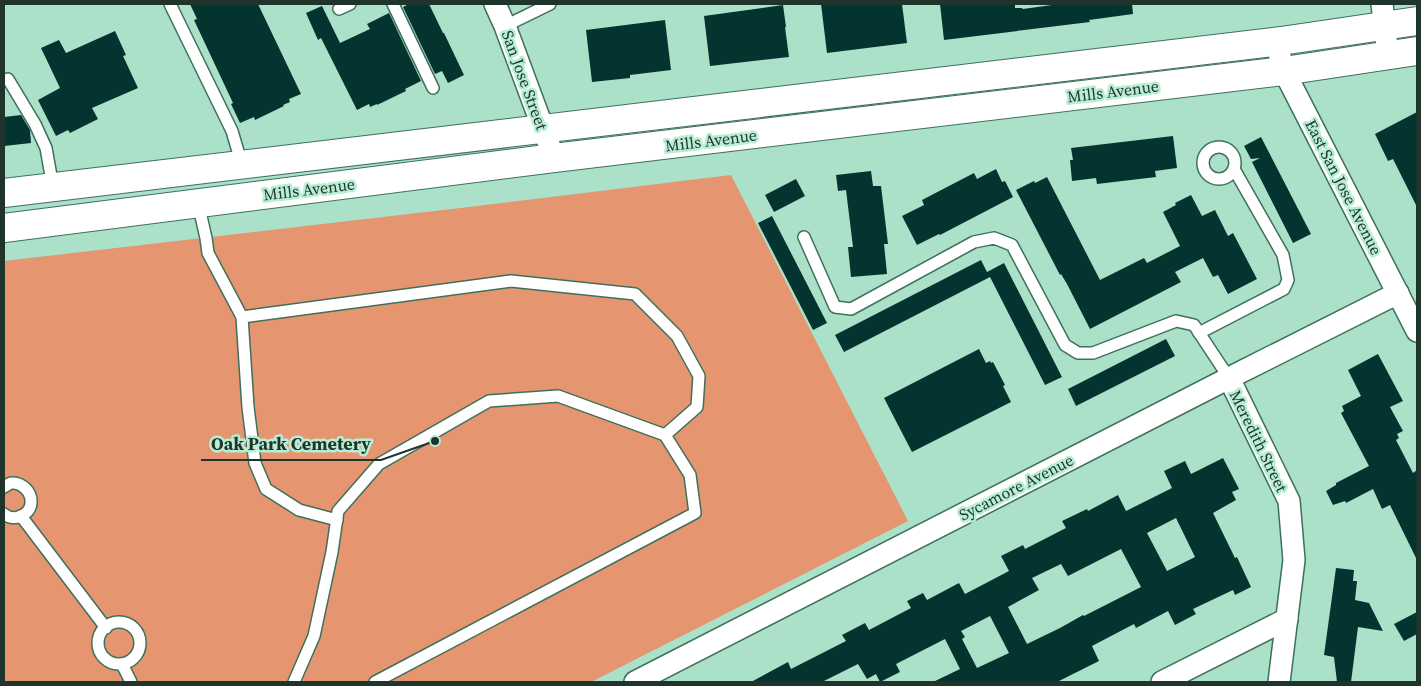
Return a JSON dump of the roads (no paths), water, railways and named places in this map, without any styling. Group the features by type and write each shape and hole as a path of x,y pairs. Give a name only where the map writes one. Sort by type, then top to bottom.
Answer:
{"main road":[{"name":"Mills Avenue","path":"4,193 1276,42 1383,15 1417,21"},
{"name":"Mills Avenue","path":"4,228 554,158 1284,71 1417,51"}],"street":[{"name":"San Jose Street","path":"495,4 554,158"},
{"path":"1383,15 1388,55"},
{"name":"East San Jose Avenue","path":"1276,42 1284,71 1417,331"},
{"name":"Sycamore Avenue","path":"635,682 1398,293"},
{"name":"Meredith Street","path":"1229,378 1288,501 1294,560 1279,682"},
{"path":"1162,682 1287,618"}],"lane":[{"path":"170,4 232,131 242,165"},
{"path":"339,9 350,4"},
{"path":"393,4 434,88"},
{"path":"505,26 550,4"},
{"path":"8,79 35,124 46,148 53,187"},
{"path":"1199,333 1284,289 1288,280 1283,255 1234,169"},
{"path":"198,204 208,253 242,317 248,407 255,463 266,489 299,510 337,520"},
{"path":"804,236 835,306 851,309 974,242 994,238 1012,246 1065,345 1078,353 1093,354 1176,321 1194,325 1229,378"},
{"path":"242,317 510,281 635,294 677,336 699,376 697,407 666,435"},
{"path":"294,682 314,636 332,552 338,511 379,464 489,401 558,396 666,435 690,475 695,513 375,682"},
{"path":"4,487 11,483 21,485 29,492 31,503 26,513 17,518 6,517 4,514"},
{"path":"21,516 106,628"},
{"path":"123,622 135,628 140,640 138,654 129,663 116,664 104,658 98,646 100,633 106,628 110,624 123,622"},
{"path":"122,664 131,682"}],"place":[{"name":"Oak Park Cemetery","path":"435,441"}]}
